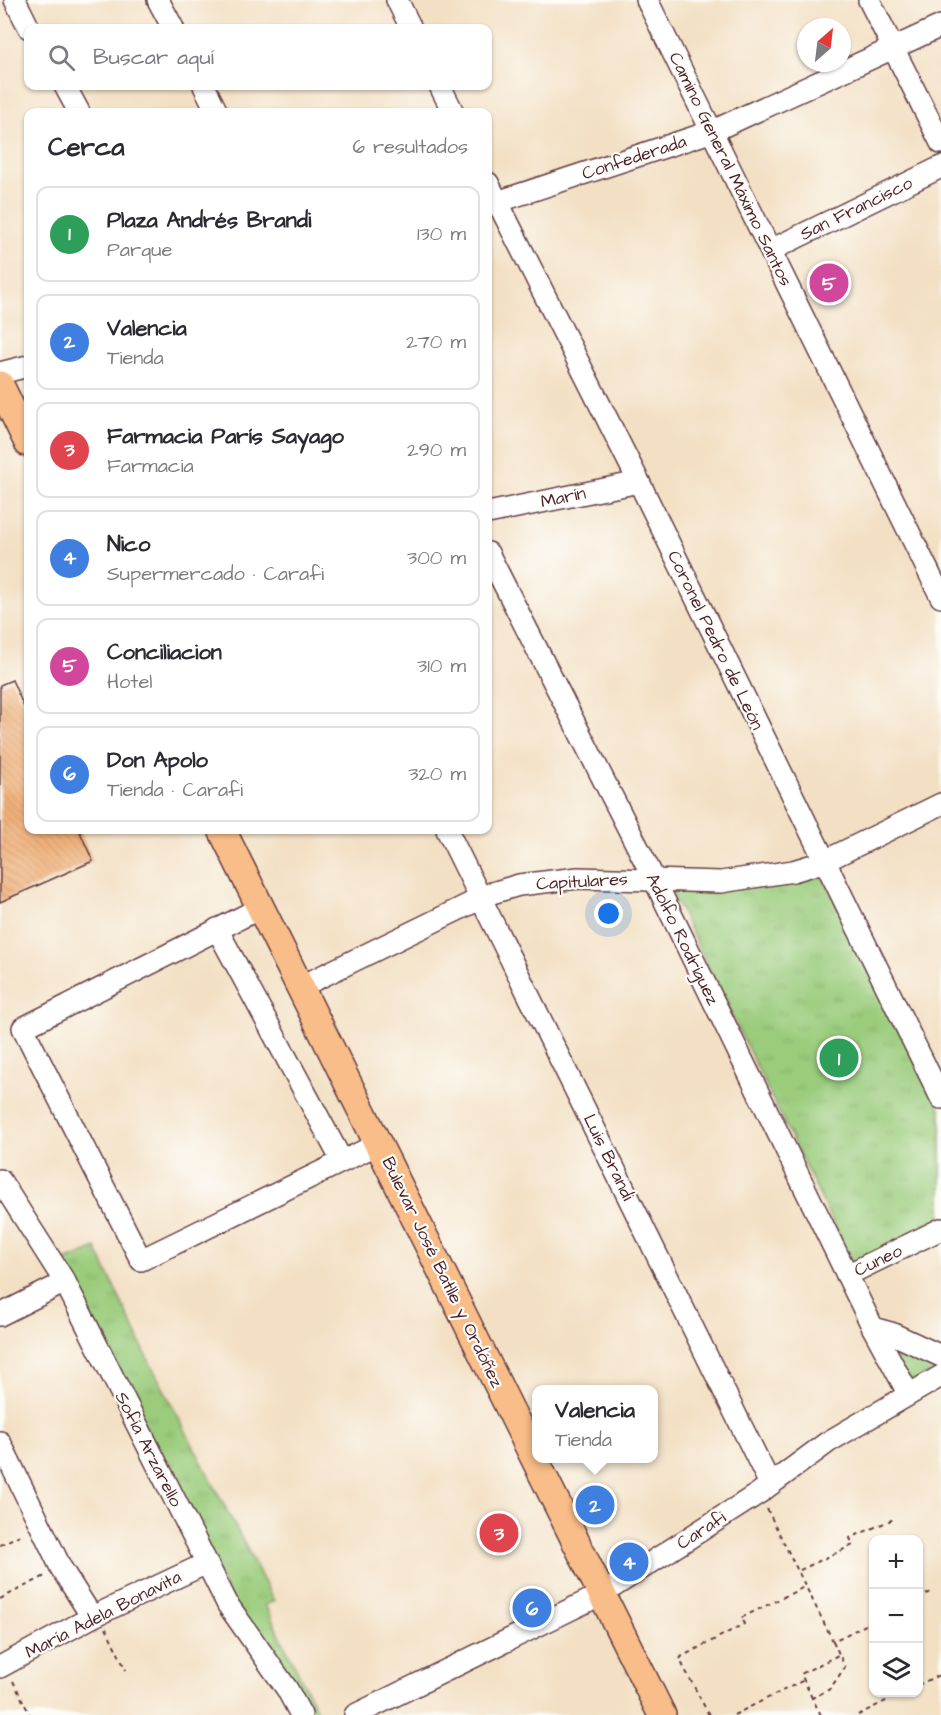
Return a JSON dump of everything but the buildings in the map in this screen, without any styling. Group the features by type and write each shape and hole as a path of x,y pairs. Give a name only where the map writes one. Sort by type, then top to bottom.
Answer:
{"main road":[{"path":"0,385 24,435"},
{"name":"Bulevar José Batlle y Ordóñez","path":"224,834 302,986 532,1452"},
{"name":"Bulevar José Batlle y Ordóñez","path":"538,1463 662,1715"}],"street":[{"path":"15,0 27,24"},
{"path":"158,0 171,24"},
{"path":"397,0 409,24"},
{"name":"Camino General Máximo Santos","path":"648,0 941,597"},
{"path":"869,0 941,143"},
{"name":"Confederada","path":"492,204 713,131 941,26"},
{"path":"67,90 77,108"},
{"path":"206,90 215,108"},
{"path":"442,90 451,108"},
{"name":"San Francisco","path":"771,250 941,167"},
{"name":"Coronel Pedro de León","path":"492,204 639,482 823,862 941,1098"},
{"path":"0,373 24,367"},
{"name":"Marín","path":"492,512 639,482"},
{"name":"Adolfo Rodríguez","path":"492,561 654,879 873,1328 908,1393"},
{"name":"Capitulares","path":"302,986 481,898 519,885 578,878 736,881 793,871 823,862 941,804"},
{"name":"Luis Brandi","path":"449,834 765,1488"},
{"path":"262,907 23,1028 141,1260 380,1143"},
{"path":"218,929 342,1161"},
{"name":"Sofía Arzarello","path":"0,1180 64,1282 228,1605 265,1655 301,1715"},
{"name":"Cuneo","path":"847,1275 941,1229"},
{"path":"0,1315 64,1282"},
{"path":"873,1328 891,1333 941,1356"},
{"name":"Carafi","path":"355,1715 602,1594 765,1488 828,1442 908,1393 941,1376"},
{"path":"0,1442 61,1568 92,1617"},
{"name":"María Adela Bonavita","path":"2,1666 92,1617 207,1563"}],"path":[{"path":"765,1488 798,1571 840,1654 844,1667 841,1676 830,1689 812,1698"},
{"path":"798,1571 853,1545 850,1538 896,1518"},
{"path":"0,1545 40,1526"},
{"path":"0,1599 61,1568"},
{"path":"709,1715 680,1660 681,1657 744,1624 741,1618 806,1587"},
{"path":"923,1596 931,1592"},
{"path":"92,1617 104,1626 126,1670"},
{"path":"833,1641 869,1623"},
{"path":"821,1715 801,1674 840,1654"},
{"path":"2,1666 30,1715"},
{"path":"923,1683 941,1674"},
{"path":"734,1715 804,1680"},
{"path":"858,1715 894,1697"}],"green space":[{"path":"819,870 941,1110 941,1218 852,1262 668,885"},
{"path":"96,1248 147,1357 274,1601 265,1605 319,1715 306,1715 238,1613 63,1262"},
{"path":"884,1337 941,1360 941,1368 909,1383"}],"place":[{"name":"Conciliacion","path":"829,283"},
{"name":"Plaza Andrés Brandi","path":"839,1058"},
{"name":"Valencia","path":"595,1505"},
{"name":"Farmacia París Sayago","path":"499,1533"},
{"name":"Nico","path":"629,1562"},
{"name":"Don Apolo","path":"532,1608"}]}
